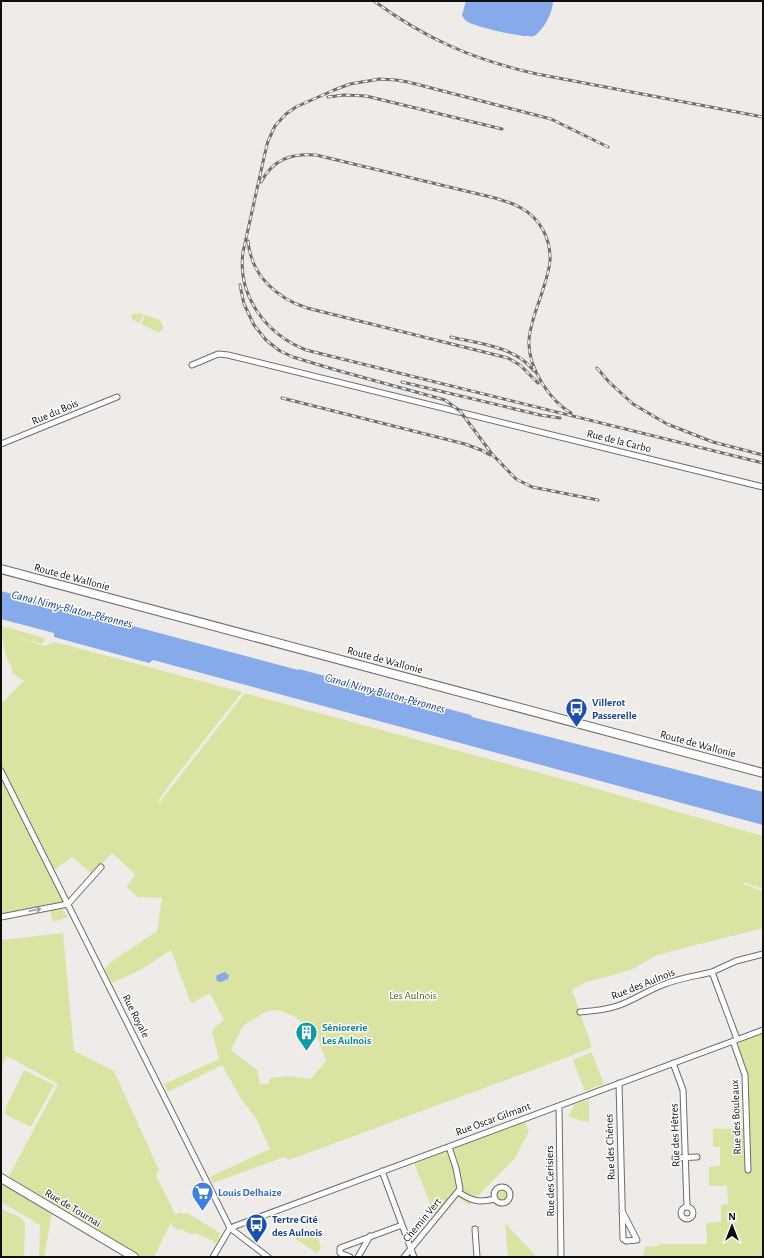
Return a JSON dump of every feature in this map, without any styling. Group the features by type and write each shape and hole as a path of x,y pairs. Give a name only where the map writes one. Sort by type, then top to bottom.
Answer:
{"main road":[{"name":"Route de Wallonie","path":"1,569 763,773"},
{"name":"Rue de Tournai","path":"1,1178 134,1257"}],"street":[{"name":"Rue de la Carbo","path":"192,366 218,354 228,355 763,486"},
{"name":"Rue du Bois","path":"1,444 117,397"},
{"name":"Rue Royale","path":"1,771 230,1228 268,1257"},
{"path":"1,917 68,904 101,867"},
{"name":"Rue des Aulnois","path":"580,1012 600,1010 617,1006 666,984 712,972 736,961 763,954"},
{"path":"712,972 735,1040"},
{"name":"Rue Oscar Gilmant","path":"230,1228 763,1030"},
{"name":"Rue des Bouleaux","path":"735,1040 745,1075 748,1170"},
{"name":"Rue des Hêtres","path":"673,1063 683,1090 687,1207"},
{"name":"Rue des Chênes","path":"618,1083 622,1211 623,1239 637,1240 622,1211"},
{"name":"Rue des Cerisiers","path":"559,1106 561,1257"},
{"path":"449,1146 459,1178 460,1189 457,1194 474,1201 495,1198"},
{"path":"675,1158 697,1157"},
{"path":"382,1171 414,1257"},
{"name":"Chemin Vert","path":"404,1257 457,1194"},
{"path":"350,1257 340,1253 340,1248 402,1225"},
{"path":"214,1257 230,1228"},
{"path":"475,1229 477,1257"},
{"path":"358,1257 370,1236"}],"green space":[{"path":"134,313 144,314 139,323 132,319 131,316"},
{"path":"145,315 160,320 163,327 161,332 141,324"},
{"name":"Les Aulnois","path":"1,626 46,638 42,644 18,638 44,646 55,642 242,692 169,785 159,800 159,803 245,693 555,777 763,836 763,889 745,882 743,884 763,891 763,928 657,955 631,970 586,982 572,990 592,1047 289,1160 284,1157 213,1183 210,1177 270,1149 257,1120 240,1097 222,1065 168,1092 164,1084 219,1059 212,1032 215,1027 224,1020 210,993 193,1003 190,1001 171,950 142,969 112,983 105,969 111,962 157,931 162,898 138,897 127,887 135,874 112,853 92,874 72,857 53,871 1,768 1,704 24,681 12,673 5,651","holes":["279,1010 295,1017 317,1036 326,1061 311,1079 289,1076 270,1078 268,1084 260,1084 258,1071 231,1050 243,1026 267,1011"]},
{"path":"1,775 66,903 1,915"},
{"path":"62,909 68,917 53,922 50,911"},
{"path":"63,933 74,1051 114,1071 159,1170 156,1176 175,1213 174,1216 180,1212 183,1214 187,1213 220,1233 218,1241 214,1244 213,1241 196,1233 190,1234 182,1229 177,1230 172,1226 171,1222 154,1257 137,1257 7,1180 58,1084 7,1056 1,1067 1,940"},
{"path":"763,1033 763,1257 643,1257 645,1247 659,1246 659,1244 707,1244 706,1223 721,1222 721,1205 728,1204 727,1186 709,1186 709,1167 720,1166 720,1147 713,1147 713,1129 749,1128 748,1072 737,1043"},
{"path":"592,1053 604,1084 585,1091 573,1060"},
{"path":"24,1070 54,1085 31,1127 5,1114 6,1107"},
{"path":"589,1100 589,1122 568,1116 575,1104"},
{"path":"525,1121 529,1131 515,1158 469,1205 454,1194 437,1214 433,1211 414,1163"},
{"path":"5,1184 52,1213 44,1257 39,1257 40,1225 1,1202 1,1187"},
{"path":"501,1189 505,1189 509,1195 505,1201 501,1201 497,1197 497,1193"},
{"path":"2,1209 21,1218 25,1223 25,1257 1,1257"},
{"path":"505,1223 537,1257 508,1257"},
{"path":"315,1229 321,1247 317,1253 294,1238 294,1236"}],"water":[{"path":"466,1 553,1 553,5 547,20 538,33 534,36 522,36 481,27 468,22 462,15"},
{"name":"Canal Nimy-Blaton-Péronnes","path":"1,591 471,715 472,717 763,792 763,825 153,660 149,663 54,637 54,633 1,619"},
{"path":"225,972 229,975 228,979 221,982 217,981 217,975"}],"railway":[{"path":"374,1 432,37 471,55 492,62 537,74 763,117"},
{"path":"608,147 551,119 408,82 380,79 350,84 334,90 296,107 286,114 275,126 268,141 243,252 242,268 245,284 250,298 257,312 267,324 278,334 306,350 763,463"},
{"path":"328,97 344,95 366,96 502,129"},
{"path":"261,182 271,168 284,159 299,155 316,155 495,198 515,205 528,212 534,217 543,230 549,245 550,253 549,270 534,318 529,340 532,362 536,373 548,392 559,404 571,413"},
{"path":"248,241 250,253 260,275 267,284 285,298 296,304 508,358 520,365 538,383"},
{"path":"240,285 244,304 254,325 266,340 280,351 293,357 336,370 445,400 460,411 492,454 516,479 532,487 598,500"},
{"path":"451,337 485,344 507,351 517,356 534,371"},
{"path":"597,368 609,382 633,404 667,424 713,442 763,455"},
{"path":"402,382 540,415 560,418"},
{"path":"282,398 465,444 490,455"}],"place":[{"name":"Villerot Passerelle","path":"576,728"},
{"name":"Séniorerie Les Aulnois","path":"306,1052"},
{"name":"Louis Delhaize","path":"203,1212"},
{"name":"Tertre Cité des Aulnois","path":"257,1244"}]}
